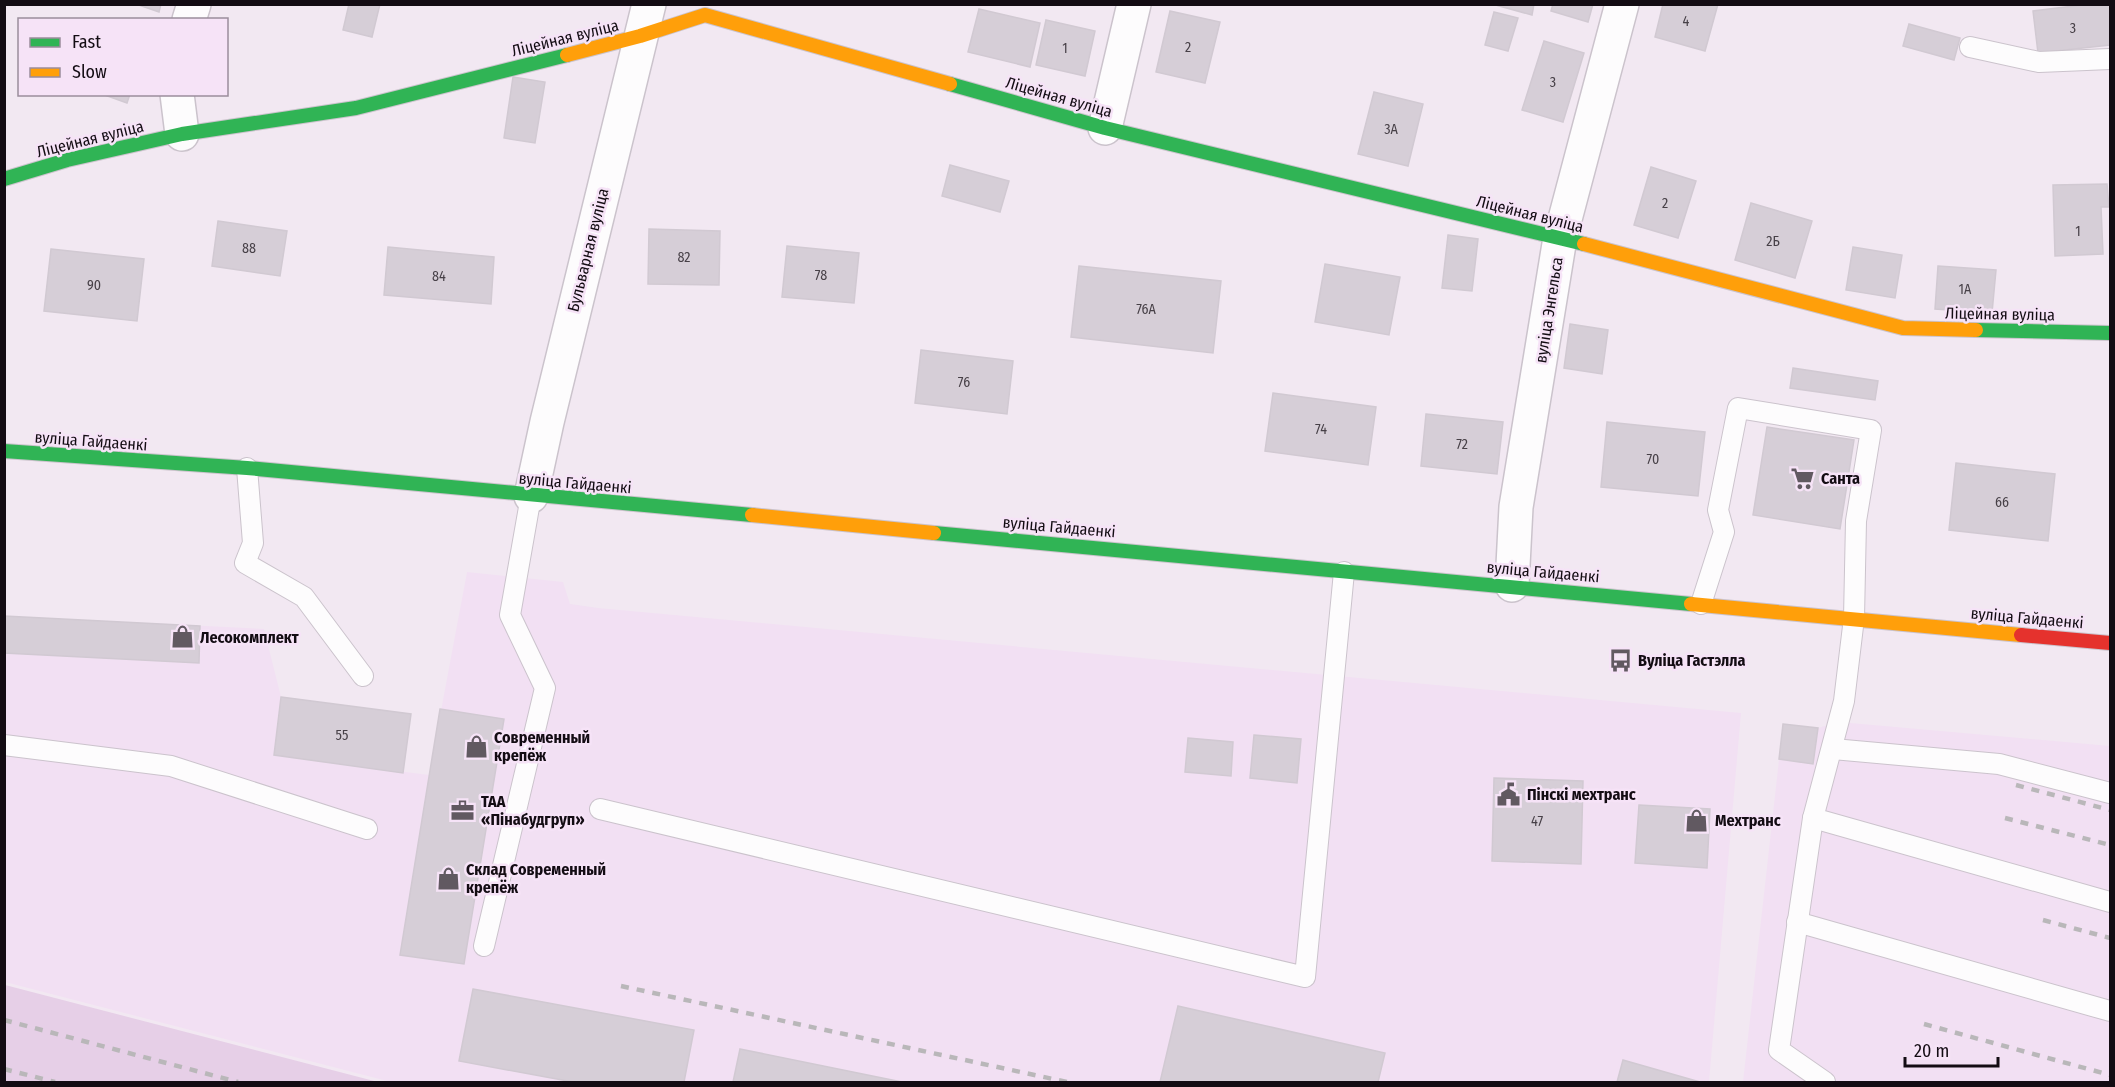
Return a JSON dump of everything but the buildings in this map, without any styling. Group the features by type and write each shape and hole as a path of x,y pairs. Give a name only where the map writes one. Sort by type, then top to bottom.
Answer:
{"street":[{"name":"Бульварная вуліца","path":"531,496 649,4"},
{"path":"1105,128 1134,4"},
{"name":"вуліца Энгельса","path":"1512,585 1516,507 1560,238 1622,4"},
{"name":"Ліцейная вуліца","path":"4,179 67,160 182,134 356,108 640,36 705,15 1105,128 1560,238 1903,328 2110,333"},
{"path":"177,96 182,134"},
{"name":"вуліца Гайдаенкі","path":"4,452 247,468 1344,572 1512,585 2110,643"}],"lane":[{"path":"1970,48 2039,62 2110,59"},
{"path":"1701,604 1724,532 1718,510 1738,408 1871,430 1856,521 1854,618 1844,701 1813,818 1779,1050 1825,1083"},
{"path":"247,468 253,543 245,563 304,597 363,676"},
{"path":"484,946 545,688 510,615 531,496"},
{"path":"600,809 1305,977 1344,572"},
{"path":"4,745 171,766 367,829"},
{"path":"1833,749 1999,764 2110,793"},
{"path":"1813,818 2110,902"},
{"path":"1797,922 2110,1011"}],"shaded area":[{"name":"Пінскі мехтранс","path":"467,572 563,582 570,604 598,608 1741,713 1709,1082 391,1082 5,982 4,616 264,629 281,697 274,755 429,775"},
{"path":"1839,722 2110,746 2110,1082 1743,1082 1783,724 1818,728"},
{"path":"5,985 378,1082 5,1082"}],"railway":[{"path":"2016,785 2110,810"},
{"path":"2005,818 2110,845"},
{"path":"2043,920 2110,938"},
{"path":"621,986 1067,1082"},
{"path":"4,1020 238,1082"},
{"path":"1924,1024 2110,1075"},
{"path":"4,1069 55,1082"}],"traffic: fast":[{"path":"4,179 67,160 182,134 356,108 567,55"},
{"path":"950,84 1105,128 1584,244"},
{"path":"1976,330 2110,333"},
{"path":"4,451 247,468 752,515"},
{"path":"934,533 1691,604"}],"traffic: slow":[{"path":"567,55 640,36 705,15 950,84"},
{"path":"1584,244 1903,328 1976,330"},
{"path":"752,515 934,533"},
{"path":"1691,604 2021,635"}],"traffic: jam":[{"path":"2021,635 2110,643"}],"place":[{"name":"Санта","path":"1803,478"},
{"name":"Лесокомплект","path":"182,637"},
{"name":"Вуліца Гастэлла","path":"1620,660"},
{"name":"Современный крепёж","path":"476,746"},
{"name":"Пінскі мехтранс","path":"1509,794"},
{"name":"ТАА «Пінабудгруп»","path":"463,810"},
{"name":"Мехтранс","path":"1697,820"},
{"name":"Склад Современный крепёж","path":"448,878"}]}
